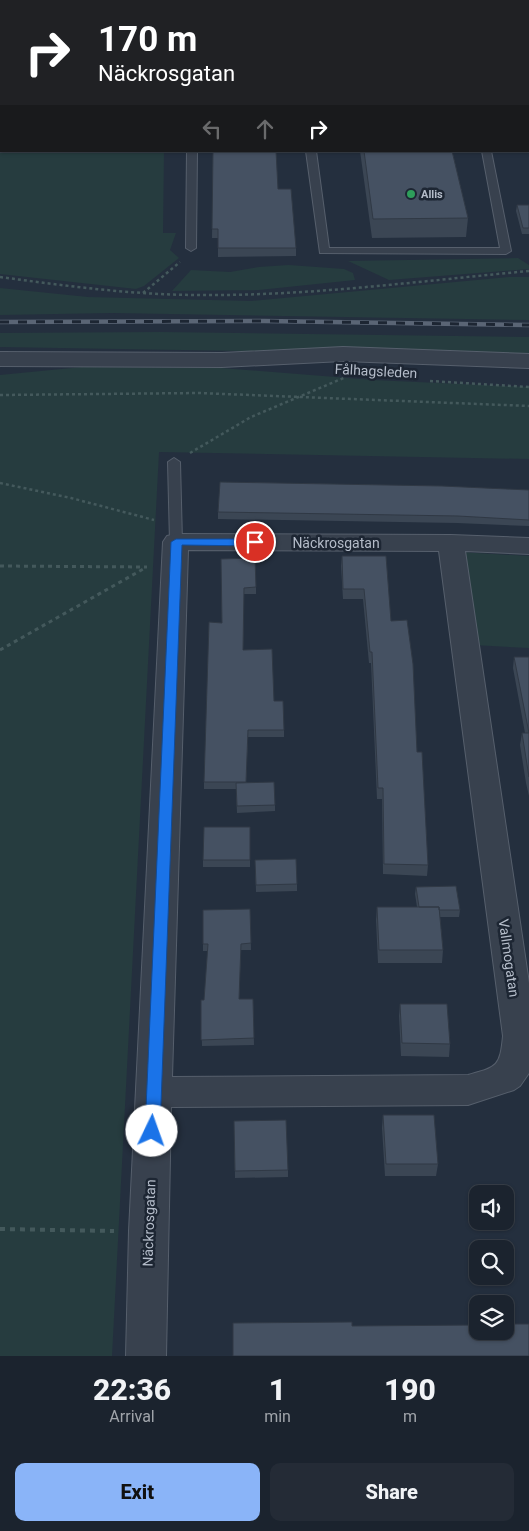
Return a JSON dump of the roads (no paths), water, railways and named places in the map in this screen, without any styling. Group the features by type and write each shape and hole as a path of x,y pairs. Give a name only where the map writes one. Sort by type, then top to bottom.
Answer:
{"street":[{"name":"Fålhagsleden","path":"0,359 222,360 343,354 529,361"},
{"name":"Fålhagsleden","path":"222,360 374,372 529,379"},
{"name":"Näckrosgatan","path":"146,1356 168,551 451,543 529,546"},
{"name":"Vallmogatan","path":"154,1092 468,1090 506,1079 519,1062 520,1036 451,543"}],"lane":[{"path":"191,248 192,152"},
{"path":"311,152 324,251 506,251 486,152"},
{"path":"168,551 174,462"}],"railway":[{"path":"0,322 264,321 529,325"}],"place":[{"name":"Allis","path":"411,194"}]}
